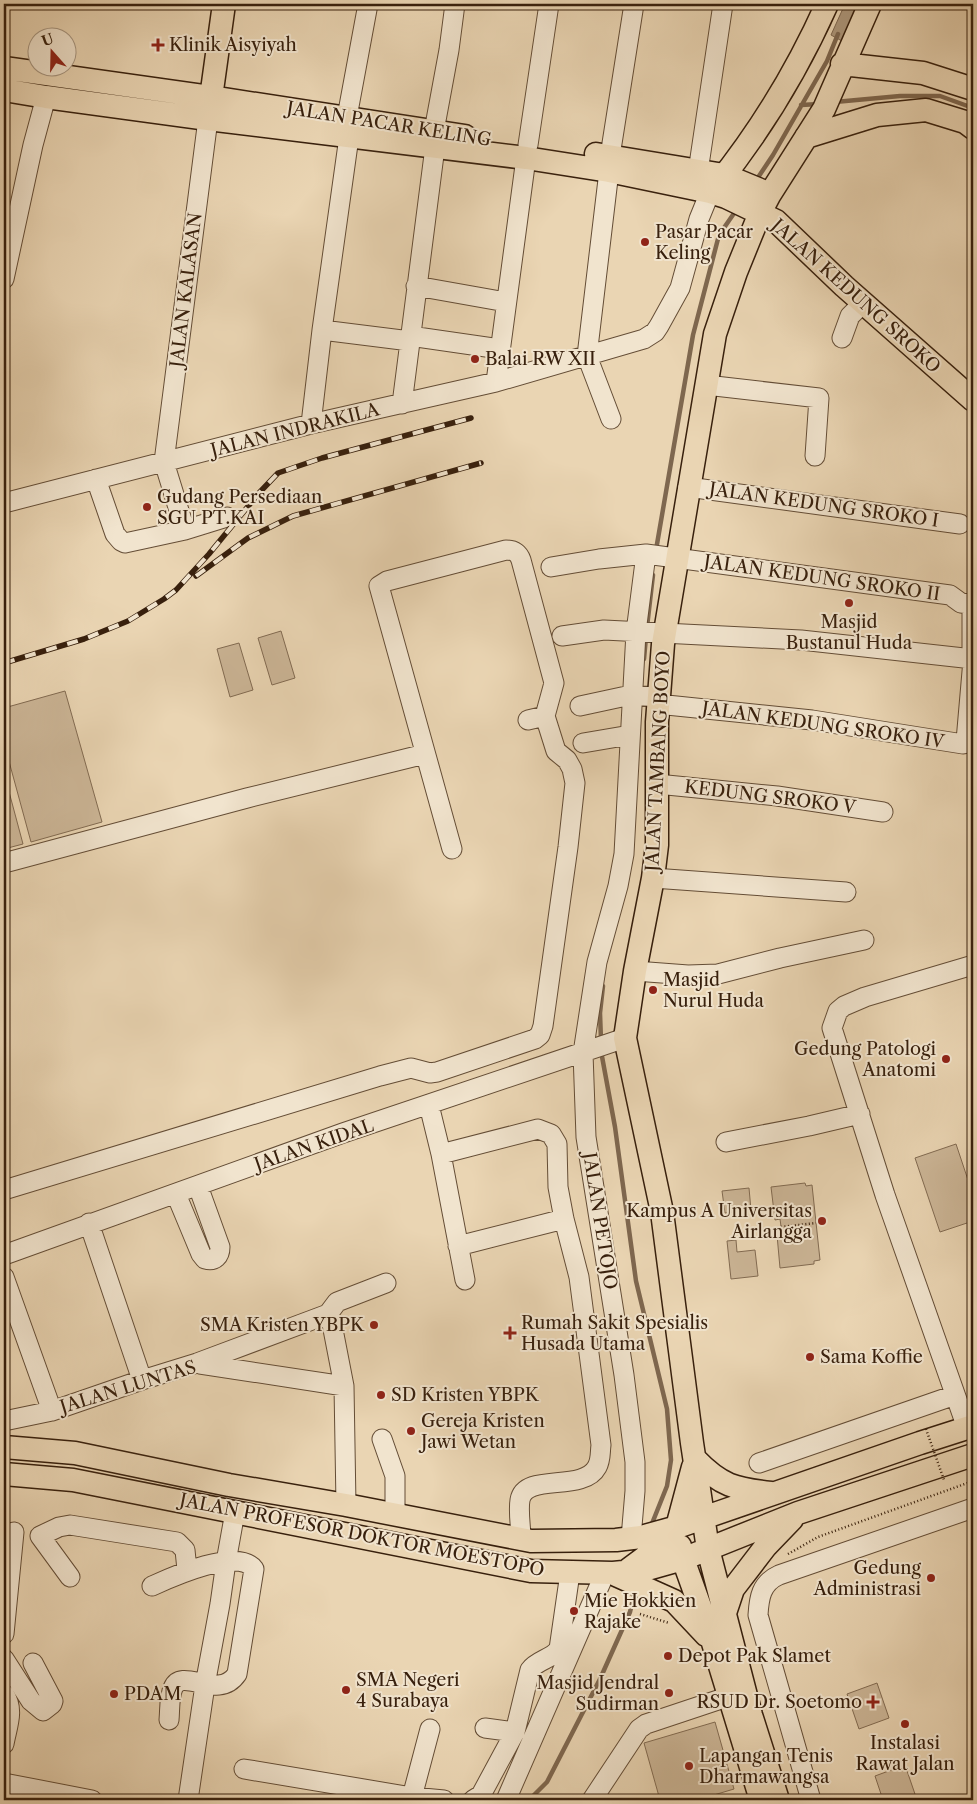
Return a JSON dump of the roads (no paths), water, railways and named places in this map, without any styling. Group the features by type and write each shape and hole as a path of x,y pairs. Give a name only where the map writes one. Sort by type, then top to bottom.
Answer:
{"main road":[{"name":"JALAN KALASAN","path":"209,108 224,4"},
{"path":"715,185 770,113 808,46 828,4"},
{"path":"870,4 830,115 877,115 926,110 965,122 973,128"},
{"name":"JALAN PACAR KELING","path":"4,68 209,108 610,163 715,185 762,203"},
{"path":"845,71 923,73 973,89"},
{"name":"JALAN PACAR KELING","path":"4,90 46,97 209,108"},
{"name":"JALAN TAMBANG BOYO","path":"778,1800 751,1715 708,1550 662,1212 619,1040 653,878 657,845 658,784 647,698 649,632 660,556 688,487 715,334 762,203 806,136 830,115"},
{"name":"JALAN KEDUNG SROKO","path":"762,203 776,221 863,303 973,400"},
{"name":"JALAN PROFESOR DOKTOR MOESTOPO","path":"4,1447 75,1453 229,1485 346,1504 531,1541 616,1540 653,1536 970,1427"},
{"name":"JALAN PROFESOR DOKTOR MOESTOPO","path":"4,1474 73,1480 531,1571 630,1574 683,1559 798,1513 973,1455"},
{"path":"713,1643 674,1602 630,1574 695,1459 709,1474 730,1486 775,1493"},
{"path":"725,1613 733,1589 766,1546 798,1513"},
{"path":"653,1536 683,1559 713,1643 761,1800"}],"street":[{"path":"311,424 348,127 368,4"},
{"path":"402,404 435,139 455,4"},
{"path":"496,382 549,4"},
{"path":"611,419 587,356 610,163 634,4"},
{"name":"JALAN INDRAKILA","path":"4,503 311,424 496,382 644,339 655,332 680,288 699,219 715,185 723,4"},
{"path":"4,279 33,145 46,97"},
{"name":"JALAN KALASAN","path":"164,462 209,108"},
{"path":"416,286 506,302"},
{"path":"842,338 850,316 863,303"},
{"path":"322,330 500,349"},
{"path":"706,385 819,398 815,456"},
{"path":"164,462 185,530"},
{"path":"96,479 115,534 121,541 130,542 185,530 227,517"},
{"name":"JALAN KEDUNG SROKO I","path":"688,487 960,524"},
{"path":"4,1190 380,1076 411,1068 430,1073 437,1072 535,1039 540,1035 543,1026 568,847 575,783 568,760 556,751 536,718 554,683 518,554 512,550 387,581 379,586 452,849"},
{"path":"551,567 599,559 660,556 649,632"},
{"name":"JALAN KEDUNG SROKO II","path":"660,556 950,595 961,603 970,604 972,607 973,659"},
{"path":"562,636 596,630 800,640 973,659"},
{"name":"JALAN KEDUNG SROKO IV","path":"580,706 647,698 812,720 961,744 969,742 973,659"},
{"name":"JALAN PETOJO","path":"647,698 630,735 624,854 618,886 597,962 587,1052 586,1137 624,1375 635,1462 636,1491 653,1536"},
{"path":"583,743 630,735"},
{"path":"4,863 247,798 425,754"},
{"name":"KEDUNG SROKO V","path":"658,784 777,796 883,812"},
{"path":"653,878 846,892"},
{"path":"634,971 712,975 864,940"},
{"path":"970,1427 955,1395 885,1195 832,1028 838,1011 844,1006 865,997 973,966"},
{"name":"JALAN KIDAL","path":"4,1255 343,1133 619,1040"},
{"path":"429,1105 441,1154 465,1280"},
{"path":"726,1142 860,1114"},
{"path":"441,1154 538,1129 551,1134 557,1144 558,1187 584,1307 600,1458 594,1472 587,1477 540,1485 527,1490 523,1494 520,1500 521,1539"},
{"path":"557,1144 586,1137"},
{"path":"176,1194 201,1254 205,1259 211,1260 220,1254 220,1247 198,1186"},
{"path":"458,1246 564,1219"},
{"path":"89,1223 142,1380"},
{"path":"4,1277 52,1410"},
{"path":"197,1363 328,1314 337,1302 386,1283"},
{"path":"328,1314 331,1319 344,1386 346,1504"},
{"name":"JALAN LUNTAS","path":"4,1421 52,1410 197,1363 344,1386"},
{"path":"758,1463 955,1395"},
{"path":"382,1439 395,1476 395,1515"},
{"path":"811,1800 758,1615 761,1591 771,1578 778,1575 973,1508"},
{"path":"188,1800 205,1685 235,1512"},
{"path":"4,1634 9,1531 40,1536 59,1527 70,1525 177,1542 185,1550 187,1570"},
{"path":"40,1536 70,1577"},
{"path":"152,1586 187,1570 226,1562 245,1562 254,1569 237,1674 233,1680 222,1686 180,1680 176,1683 172,1692 169,1720"},
{"path":"473,1800 481,1795 515,1732 530,1670 536,1664 554,1655 559,1649 570,1572"},
{"path":"506,1800 630,1574"},
{"path":"220,1604 248,1608"},
{"path":"4,1659 39,1712"},
{"path":"11,1712 39,1712 52,1704 53,1701 33,1663"},
{"path":"4,1694 11,1712 4,1744"},
{"path":"592,1800 634,1735 646,1724 730,1696"},
{"path":"485,1728 515,1732"},
{"path":"412,1797 430,1729"},
{"path":"244,1770 412,1797 444,1800"},
{"path":"4,1783 92,1800"}],"waterway":[{"path":"755,182 773,155 827,61 838,34"},
{"path":"835,102 900,96 940,96 973,108"},
{"path":"801,105 819,104"},
{"path":"656,550 693,335 719,235 737,209"},
{"path":"647,627 653,575"},
{"path":"644,659 646,637"},
{"path":"601,1040 600,1013 603,986"},
{"path":"601,1051 615,1127 636,1281 667,1409 671,1460 667,1486 651,1526"},
{"path":"529,1800 547,1782 600,1679 630,1612 635,1591"}],"railway":[{"path":"4,663 84,639 128,621 164,599 176,590 209,554 278,473 322,458 471,418"},
{"path":"196,576 248,538 293,516 481,463"}],"place":[{"name":"Klinik Aisyiyah","path":"158,45"},
{"name":"Pasar Pacar Keling","path":"645,242"},
{"name":"Balai RW XII","path":"475,359"},
{"name":"Gudang Persediaan SGU PT.KAI","path":"147,507"},
{"name":"Masjid Bustanul Huda","path":"849,603"},
{"name":"Masjid Nurul Huda","path":"653,990"},
{"name":"Gedung Patologi Anatomi","path":"946,1059"},
{"name":"Kampus A Universitas Airlangga","path":"822,1221"},
{"name":"SMA Kristen YBPK","path":"374,1325"},
{"name":"Rumah Sakit Spesialis Husada Utama","path":"510,1333"},
{"name":"Sama Koffie","path":"810,1357"},
{"name":"SD Kristen YBPK","path":"381,1395"},
{"name":"Gereja Kristen Jawi Wetan","path":"411,1431"},
{"name":"Gedung Administrasi","path":"931,1578"},
{"name":"Mie Hokkien Rajake","path":"574,1611"},
{"name":"Depot Pak Slamet","path":"668,1656"},
{"name":"SMA Negeri 4 Surabaya","path":"346,1690"},
{"name":"Masjid Jendral Sudirman","path":"669,1693"},
{"name":"PDAM","path":"114,1694"},
{"name":"RSUD Dr. Soetomo","path":"873,1702"},
{"name":"Instalasi Rawat Jalan","path":"905,1724"},
{"name":"Lapangan Tenis Dharmawangsa","path":"689,1766"}]}
